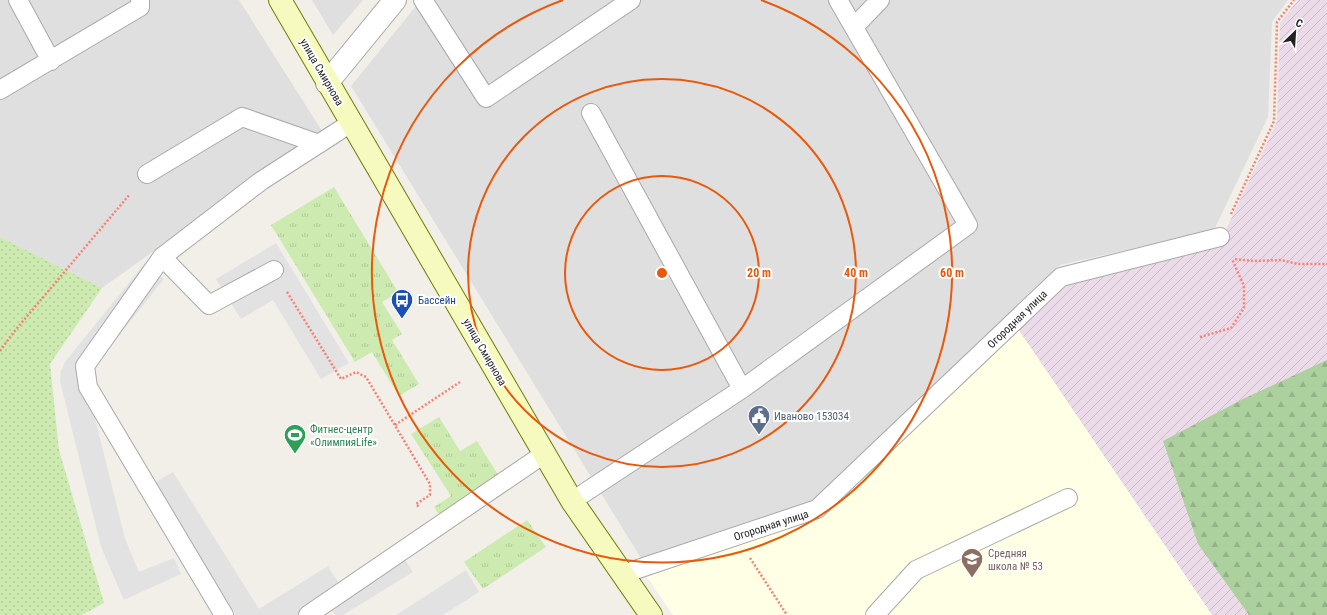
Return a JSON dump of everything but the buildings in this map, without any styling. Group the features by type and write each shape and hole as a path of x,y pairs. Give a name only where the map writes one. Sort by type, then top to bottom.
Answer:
{"main road":[{"name":"улица Смирнова","path":"280,0 572,501 651,615"}],"street":[{"path":"327,83 395,0"}],"lane":[{"path":"18,0 51,61"},
{"path":"0,90 140,7 140,0"},
{"path":"423,0 486,98 630,0"},
{"path":"572,501 742,389 968,225 838,0"},
{"path":"854,27 880,0"},
{"path":"591,113 742,389"},
{"path":"147,174 242,117 319,144"},
{"path":"224,615 88,387 85,366 162,257 261,181 351,123"},
{"name":"Огородная улица","path":"623,574 817,509 1061,277 1220,237"},
{"path":"162,257 209,305 274,270"},
{"path":"308,615 544,454"},
{"path":"875,615 916,570 1068,498"}],"path":[{"path":"1200,337 1231,328 1244,308 1244,286 1232,258 1220,237 1274,121 1277,22 1294,0"},
{"path":"0,351 13,333 147,174"},
{"path":"1232,258 1253,261 1281,260 1298,264 1327,264"},
{"path":"274,270 341,380 356,372 366,377 430,484 430,495 416,504 432,530"},
{"path":"395,425 460,382"},
{"path":"736,536 787,615"}],"shaded area":[{"path":"0,0 239,0 322,131 102,288 0,237"},
{"path":"312,0 363,0 333,35"},
{"path":"421,0 1288,0 1272,22 1268,117 1214,230 1060,265 812,502 642,560 351,86"},
{"path":"1298,0 1327,0 1327,615 1212,615 1016,326 1064,281 1221,240 1277,122 1280,23"},
{"path":"276,243 349,363 321,379 273,300 241,319 216,279"},
{"path":"145,263 164,279 85,378 125,539 139,572 174,558 181,574 124,600 101,547 60,381 61,371 65,362"},
{"path":"1016,326 1212,615 673,615 647,577 820,514"},
{"path":"173,472 259,609 328,566 342,588 400,552 413,572 343,615 335,615 325,599 299,615 236,615 154,483"},
{"path":"466,570 479,592 443,615 396,615"}],"green space":[{"path":"334,187 398,292 382,302 402,334 392,340 419,384 399,396 372,352 355,362 271,225"},
{"path":"0,237 102,288 50,364 59,450 104,603 82,615 0,615"},
{"path":"1327,360 1327,615 1249,615 1198,544 1163,441 1243,399"},
{"path":"439,417 460,451 477,441 508,491 448,529 434,507 451,496 411,434"},
{"path":"527,520 546,547 483,589 464,562"}],"place":[{"name":"Бассейн","path":"402,320"},
{"name":"Иваново 153034","path":"759,436"},
{"name":"Фитнес-центр «ОлимпияLife»","path":"295,454"},
{"name":"Средняя школа № 53","path":"972,578"}]}
